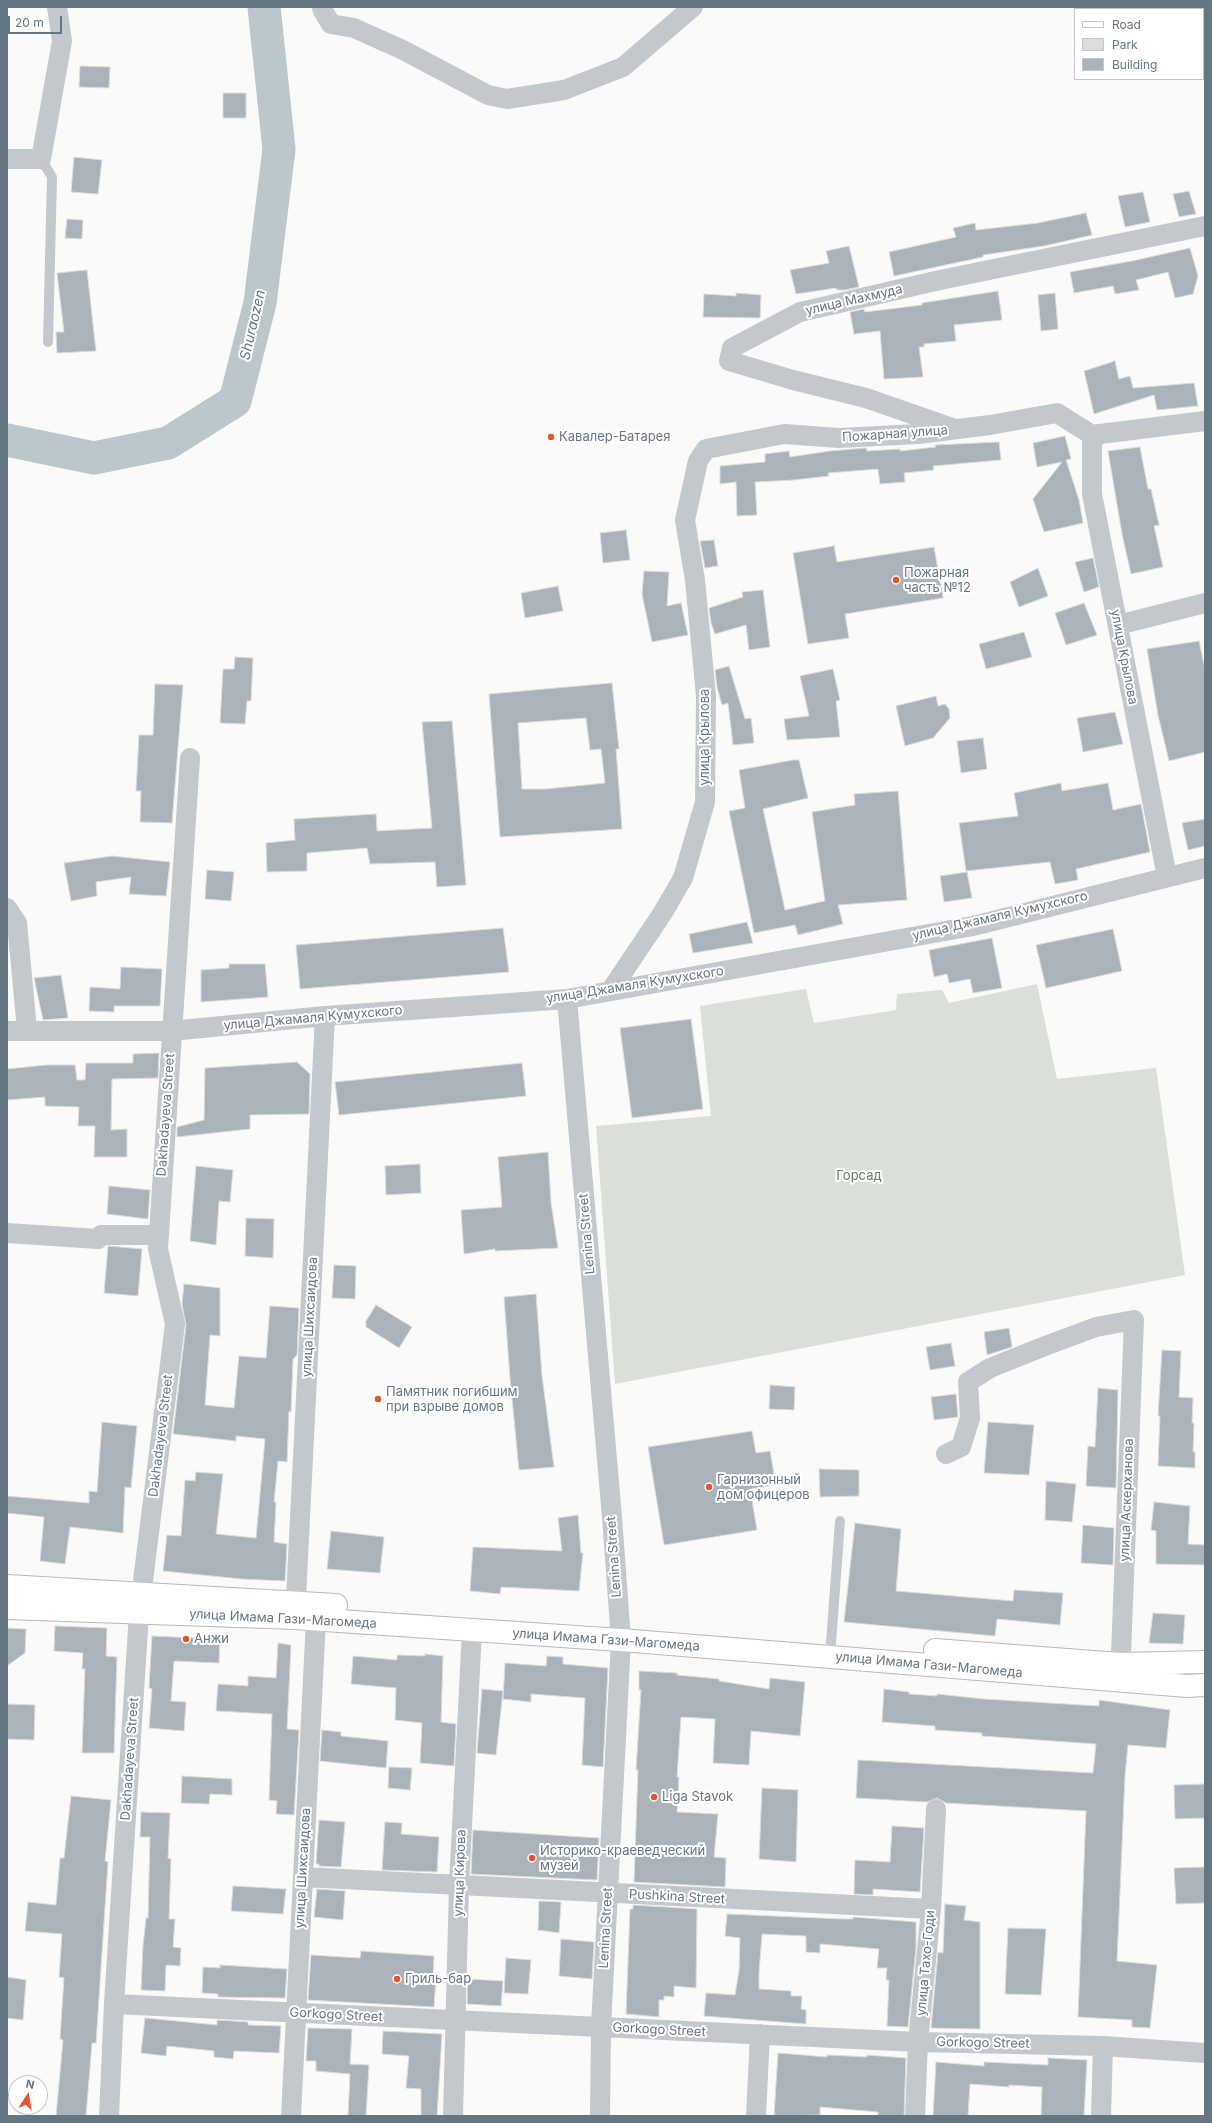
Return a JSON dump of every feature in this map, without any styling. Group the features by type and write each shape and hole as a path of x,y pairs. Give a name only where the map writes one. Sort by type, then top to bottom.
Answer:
{"main road":[{"path":"7,1586 140,1604"},
{"name":"улица Имама Гази-Магомеда","path":"7,1608 140,1604 302,1613 472,1630 620,1634 1120,1672 1187,1686 1205,1685"},
{"path":"302,1613 620,1634 831,1643 1120,1672 1205,1662"}],"street":[{"path":"7,159 41,159 62,41 57,7"},
{"path":"322,7 331,24 354,28 403,50 488,95 507,98 564,90 623,67 693,7"},
{"name":"улица Махмуда","path":"956,429 866,398 793,380 729,361 732,348 800,312 940,280 1205,226"},
{"name":"Пожарная улица","path":"698,461 706,449 784,434 839,438 918,434 1057,413 1092,435"},
{"path":"1092,435 1205,421"},
{"name":"улица Крылова","path":"1092,435 1092,494 1167,877"},
{"name":"улица Крылова","path":"611,990 662,914 683,878 706,802 706,696 695,580 685,520 698,461"},
{"path":"1118,625 1205,603"},
{"name":"Dakhadayeva Street","path":"109,2116 114,2004 140,1604 175,1324 158,1249 158,1235 190,758"},
{"name":"улица Джамаля Кумухского","path":"7,1031 171,1031 325,1016 566,999 973,926 1205,868"},
{"path":"7,908 17,923 27,1030"},
{"name":"Lenina Street","path":"566,999 620,1634 601,2027 600,2116"},
{"name":"улица Шихсаидова","path":"291,2116 303,1877 302,1613 325,1016"},
{"path":"7,1233 98,1239 101,1235 158,1235"},
{"name":"улица Аскерханова","path":"946,1454 961,1447 970,1418 968,1382 990,1368 1045,1346 1096,1327 1134,1320 1120,1672"},
{"name":"улица Кирова","path":"453,2116 459,1885 472,1630"},
{"name":"улица Тахо-Годи","path":"915,2116 918,2042 931,1909 936,1809"},
{"name":"Pushkina Street","path":"303,1877 931,1909"},
{"name":"Gorkogo Street","path":"114,2004 918,2042 1102,2046 1205,2053"},
{"path":"756,2116 760,2034"},
{"path":"1101,2116 1102,2046"}],"lane":[{"path":"41,159 52,177 48,342"},
{"path":"831,1643 840,1521"}],"green space":[{"name":"Горсад","path":"1037,984 1057,1079 1156,1068 1185,1275 615,1384 596,1126 711,1116 700,1006 806,989 814,1023 896,1010 897,994 942,990 949,1003"}],"building":[{"path":"80,66 110,67 109,88 79,87"},
{"path":"223,93 246,93 246,118 223,118"},
{"path":"74,157 102,160 98,194 71,192"},
{"path":"1189,191 1196,214 1179,217 1173,194"},
{"path":"1143,192 1150,222 1125,227 1118,196"},
{"path":"1086,213 1092,235 1044,246 983,255 983,257 894,276 889,252 956,237 953,228 975,223 976,230 1038,223"},
{"path":"67,219 83,220 82,239 65,238"},
{"path":"849,246 859,287 845,290 837,290 836,288 796,294 790,270 829,263 826,251"},
{"path":"1190,248 1198,276 1193,294 1175,298 1168,272 1136,280 1139,290 1115,294 1113,286 1074,293 1070,272 1132,261"},
{"path":"87,270 96,351 57,353 56,332 64,332 57,273"},
{"path":"998,291 1002,320 954,325 956,341 924,344 924,347 919,347 923,377 884,379 880,331 854,334 850,312 864,309 865,312 922,305 922,303"},
{"path":"736,293 761,295 760,318 703,317 704,294 736,296"},
{"path":"1055,293 1058,329 1041,331 1038,295"},
{"path":"1115,361 1119,379 1130,376 1133,388 1194,383 1198,406 1157,410 1154,395 1094,414 1084,371"},
{"path":"1065,436 1071,459 1066,460 1079,500 1083,523 1044,532 1033,499 1062,462 1037,467 1033,443"},
{"path":"999,442 1001,460 933,466 934,470 904,473 905,482 880,484 878,469 828,473 829,476 794,480 755,482 757,515 737,516 736,482 720,484 720,466 765,462 765,454 789,451 790,457 830,451 866,448 867,451 900,449 900,451 936,447 935,445"},
{"path":"1140,447 1148,489 1151,489 1159,525 1154,526 1163,567 1131,574 1122,534 1108,451"},
{"path":"626,530 630,560 603,563 600,533"},
{"path":"714,540 718,566 705,568 700,541"},
{"path":"834,546 837,562 934,547 943,598 845,614 849,638 808,644 793,553"},
{"path":"1093,558 1099,587 1084,592 1075,562"},
{"path":"1038,568 1048,596 1019,607 1010,582"},
{"path":"644,571 669,572 667,606 681,603 688,635 652,642 642,594"},
{"path":"558,586 563,611 525,618 521,593"},
{"path":"763,590 770,647 749,650 746,625 715,634 711,623 709,608 743,597 742,592"},
{"path":"1084,603 1097,635 1066,645 1055,613"},
{"path":"1024,632 1032,657 986,669 979,644"},
{"path":"1199,641 1205,669 1205,752 1169,761 1158,715 1147,649"},
{"path":"235,657 253,658 251,701 247,701 245,724 220,723 223,669 234,669"},
{"path":"729,666 745,719 751,718 754,743 733,745 728,703 722,705 717,687 715,670"},
{"path":"833,669 840,700 836,701 840,737 787,740 784,719 809,716 800,676"},
{"path":"612,683 619,749 616,749 622,829 500,837 489,694","holes":["586,718 590,750 601,749 605,783 546,789 522,789 518,723"]},
{"path":"155,684 183,685 172,823 140,822 141,791 136,791 139,735 153,735"},
{"path":"936,696 938,706 945,704 949,709 950,718 933,738 905,746 896,706"},
{"path":"1115,712 1123,744 1083,752 1077,718"},
{"path":"452,721 466,885 437,887 435,862 370,864 367,848 307,853 307,871 267,872 266,843 295,840 294,819 376,814 377,831 432,828 422,722"},
{"path":"983,738 987,769 961,773 957,741"},
{"path":"799,760 808,798 763,809 785,910 825,901 812,812 855,805 854,794 898,791 907,900 838,905 843,924 798,935 795,925 754,933 729,811 745,808 739,770"},
{"path":"1061,783 1062,791 1108,783 1113,810 1141,804 1150,852 1076,869 1078,880 1055,884 1050,862 966,871 959,823 1018,816 1014,793"},
{"path":"1205,819 1205,846 1188,850 1182,823"},
{"path":"112,856 170,862 166,896 129,894 131,877 96,882 97,896 71,901 64,863"},
{"path":"207,870 234,872 231,901 205,899"},
{"path":"967,872 972,898 944,902 940,876"},
{"path":"747,922 753,943 693,953 689,934"},
{"path":"503,928 509,972 300,989 296,945"},
{"path":"1113,929 1122,971 1046,988 1036,945"},
{"path":"992,938 1002,988 973,993 970,979 949,983 947,974 934,977 929,950"},
{"path":"229,964 265,964 268,997 201,1002 201,970 229,968"},
{"path":"121,967 162,969 160,1006 114,1006 114,1012 89,1011 90,987 120,989"},
{"path":"61,975 68,1018 43,1020 34,978"},
{"path":"691,1019 703,1109 632,1118 620,1028"},
{"path":"159,1053 158,1078 112,1079 111,1130 127,1129 127,1157 94,1157 95,1126 78,1126 79,1107 45,1106 45,1097 7,1100 7,1069 46,1065 75,1065 77,1080 85,1080 86,1063 133,1063 133,1054"},
{"path":"297,1062 310,1074 309,1114 250,1115 250,1129 177,1137 177,1127 204,1120 205,1068"},
{"path":"522,1063 526,1096 339,1115 335,1082"},
{"path":"548,1152 551,1203 558,1248 495,1251 495,1249 464,1254 461,1210 502,1207 498,1157"},
{"path":"420,1164 421,1193 386,1195 385,1166"},
{"path":"196,1166 233,1170 230,1202 219,1201 216,1245 190,1241"},
{"path":"109,1186 150,1190 148,1219 107,1214"},
{"path":"246,1218 274,1219 273,1258 245,1256"},
{"path":"108,1246 142,1249 138,1296 104,1293"},
{"path":"334,1265 356,1266 355,1299 332,1298"},
{"path":"184,1284 220,1288 220,1336 210,1335 205,1405 234,1408 239,1356 266,1358 270,1306 299,1308 297,1355 293,1359 287,1462 278,1461 274,1502 276,1502 274,1542 287,1544 285,1581 241,1579 163,1571 167,1535 181,1536 185,1480 195,1481 196,1472 223,1474 216,1534 256,1538 265,1439 236,1436 236,1441 173,1434 186,1325 182,1304"},
{"path":"536,1294 542,1376 554,1467 519,1470 504,1297"},
{"path":"376,1305 412,1327 399,1348 366,1327 366,1321"},
{"path":"1009,1328 1012,1347 987,1355 984,1332"},
{"path":"951,1343 955,1366 930,1370 926,1347"},
{"path":"1162,1350 1181,1351 1179,1397 1193,1398 1192,1423 1194,1423 1193,1452 1195,1452 1195,1468 1158,1466 1160,1416 1158,1416"},
{"path":"770,1385 795,1387 794,1410 769,1409"},
{"path":"1098,1388 1118,1390 1116,1488 1086,1486 1088,1446 1095,1447"},
{"path":"956,1394 958,1417 934,1420 931,1397"},
{"path":"102,1422 137,1426 131,1488 125,1487 123,1533 70,1527 65,1564 40,1561 44,1517 7,1513 7,1496 89,1503 89,1491 97,1492"},
{"path":"988,1422 1034,1425 1029,1475 984,1473"},
{"name":"Гарнизонный дом офицеров","path":"752,1431 756,1453 770,1451 776,1485 750,1489 757,1530 664,1545 648,1447"},
{"path":"819,1469 859,1470 859,1496 820,1497"},
{"path":"1046,1481 1076,1484 1072,1522 1045,1520"},
{"path":"1154,1502 1190,1506 1188,1544 1205,1545 1205,1565 1156,1564 1156,1531 1151,1530"},
{"path":"578,1515 581,1553 583,1553 579,1591 501,1587 500,1594 470,1591 473,1547 562,1551 558,1518"},
{"path":"855,1523 901,1529 896,1591 1013,1601 1014,1590 1063,1593 1060,1625 997,1619 995,1636 844,1622"},
{"path":"1083,1525 1114,1528 1113,1565 1081,1563"},
{"path":"331,1531 384,1537 380,1573 327,1569"},
{"path":"1153,1613 1185,1615 1183,1644 1149,1643"},
{"path":"55,1626 107,1628 106,1656 117,1657 114,1753 82,1753 85,1669 82,1669 83,1653 54,1651"},
{"path":"7,1628 26,1629 25,1653 7,1666"},
{"path":"152,1636 220,1639 219,1663 174,1661 171,1701 186,1702 184,1731 149,1728 152,1689 149,1688"},
{"path":"278,1643 291,1645 287,1729 299,1730 294,1815 276,1814 277,1801 269,1800 272,1714 216,1711 218,1684 248,1686 248,1676 276,1678"},
{"path":"425,1654 443,1656 441,1722 456,1724 454,1766 420,1763 422,1723 395,1720 396,1688 351,1684 353,1656 397,1660 397,1655 425,1656"},
{"path":"547,1656 563,1657 563,1664 608,1668 603,1767 582,1765 585,1698 531,1694 531,1702 503,1699 505,1663 546,1666"},
{"path":"639,1671 677,1673 677,1675 719,1679 719,1681 769,1689 770,1678 805,1682 800,1736 751,1731 749,1765 713,1763 715,1719 681,1717 677,1777 679,1777 677,1812 718,1814 714,1857 726,1858 725,1887 634,1882 638,1770 636,1770 641,1690 639,1690"},
{"path":"482,1689 503,1691 496,1755 477,1753"},
{"path":"884,1689 909,1692 909,1694 937,1696 937,1694 984,1699 1099,1706 1099,1700 1170,1710 1166,1748 1128,1745 1125,1775 1117,1961 1157,1965 1150,2028 1132,2027 1132,2020 1078,2017 1086,1811 946,1803 937,1798 927,1802 856,1798 858,1760 1093,1773 1096,1744 982,1736 982,1733 935,1730 935,1726 882,1722"},
{"path":"7,1704 35,1705 34,1740 7,1739"},
{"path":"322,1730 341,1732 341,1736 388,1741 386,1768 320,1761"},
{"path":"389,1767 412,1768 410,1790 388,1788"},
{"path":"182,1776 232,1779 232,1795 210,1794 209,1804 181,1803"},
{"path":"1205,1784 1205,1818 1175,1819 1174,1785"},
{"path":"762,1788 798,1790 796,1862 759,1859"},
{"path":"71,1796 111,1800 105,1861 108,1862 96,2043 92,2043 86,2116 56,2116 63,2040 60,2039 64,1978 59,1977 62,1934 25,1931 28,1902 56,1905 60,1858 64,1858"},
{"path":"141,1812 170,1813 168,1858 171,1859 169,1919 175,1919 173,1947 181,1948 180,1966 166,1965 165,1991 141,1990 143,1946 146,1918 148,1918 150,1837 140,1837"},
{"path":"319,1820 345,1822 341,1867 319,1866 319,1864 316,1864"},
{"path":"385,1822 402,1823 401,1834 439,1837 437,1872 382,1870"},
{"path":"892,1826 924,1828 920,1892 873,1889 873,1895 854,1894 855,1860 890,1862"},
{"name":"Историко-краеведческий музей","path":"473,1830 599,1838 597,1880 471,1874"},
{"path":"1205,1867 1205,1903 1176,1904 1174,1868"},
{"path":"233,1886 286,1889 283,1914 231,1911"},
{"path":"317,1889 345,1891 343,1920 314,1917"},
{"path":"539,1901 561,1902 559,1933 538,1930"},
{"path":"945,1904 966,1906 964,1920 980,1922 980,2029 931,2028 938,1952 943,1953"},
{"path":"633,1905 697,1909 696,1988 674,1986 674,1997 664,1996 664,2000 659,2000 659,2017 626,2014 630,1909 633,1909"},
{"path":"727,1914 842,1919 853,1919 853,1917 916,1922 916,1948 908,2027 887,2026 889,1980 886,1980 887,1968 877,1968 879,1949 820,1944 820,1953 806,1952 806,1936 762,1934 759,1989 791,1991 791,1996 802,1996 801,2009 806,2010 806,2024 704,2016 706,1993 735,1995 739,1971 740,1938 725,1936"},
{"path":"1008,1928 1046,1929 1041,1995 1005,1994"},
{"path":"561,1939 594,1942 592,1979 559,1976"},
{"name":"Гриль-бар","path":"361,1951 434,1956 433,1976 436,1977 434,2007 308,2000 311,1955 360,1958"},
{"path":"506,1958 531,1960 528,1994 504,1993"},
{"path":"220,1965 287,1969 285,1998 218,1997 218,1994 202,1993 203,1967 220,1968"},
{"path":"7,1977 26,1980 23,2020 7,2018"},
{"path":"468,1979 503,1981 501,2006 467,2004"},
{"path":"145,2018 217,2025 217,2020 248,2022 248,2025 281,2026 279,2053 234,2051 233,2059 214,2057 214,2051 167,2046 166,2056 141,2053"},
{"path":"308,2028 352,2029 350,2064 369,2065 366,2116 348,2116 350,2074 316,2071 316,2061 306,2061"},
{"path":"383,2031 442,2034 437,2116 421,2116 421,2089 406,2088 409,2056 382,2054"},
{"path":"778,2053 827,2057 827,2055 867,2057 867,2055 906,2058 904,2116 878,2116 878,2112 820,2107 820,2115 774,2116"},
{"path":"1048,2058 1087,2060 1084,2116 1041,2116 1042,2087 1009,2085 1009,2087 970,2084 968,2116 933,2116 936,2062 984,2066 984,2062 1048,2065"}],"waterway":[{"name":"Shuraozen","path":"7,440 94,458 168,443 235,401 260,303 279,149 264,7"}],"place":[{"name":"Кавалер-Батарея","path":"551,437"},
{"name":"Пожарная часть №12","path":"896,580"},
{"name":"Памятник погибшим при взрыве домов","path":"378,1399"},
{"name":"Гарнизонный дом офицеров","path":"709,1487"},
{"name":"Анжи","path":"186,1639"},
{"name":"Liga Stavok","path":"654,1797"},
{"name":"Историко-краеведческий музей","path":"532,1858"},
{"name":"Гриль-бар","path":"397,1979"}]}
